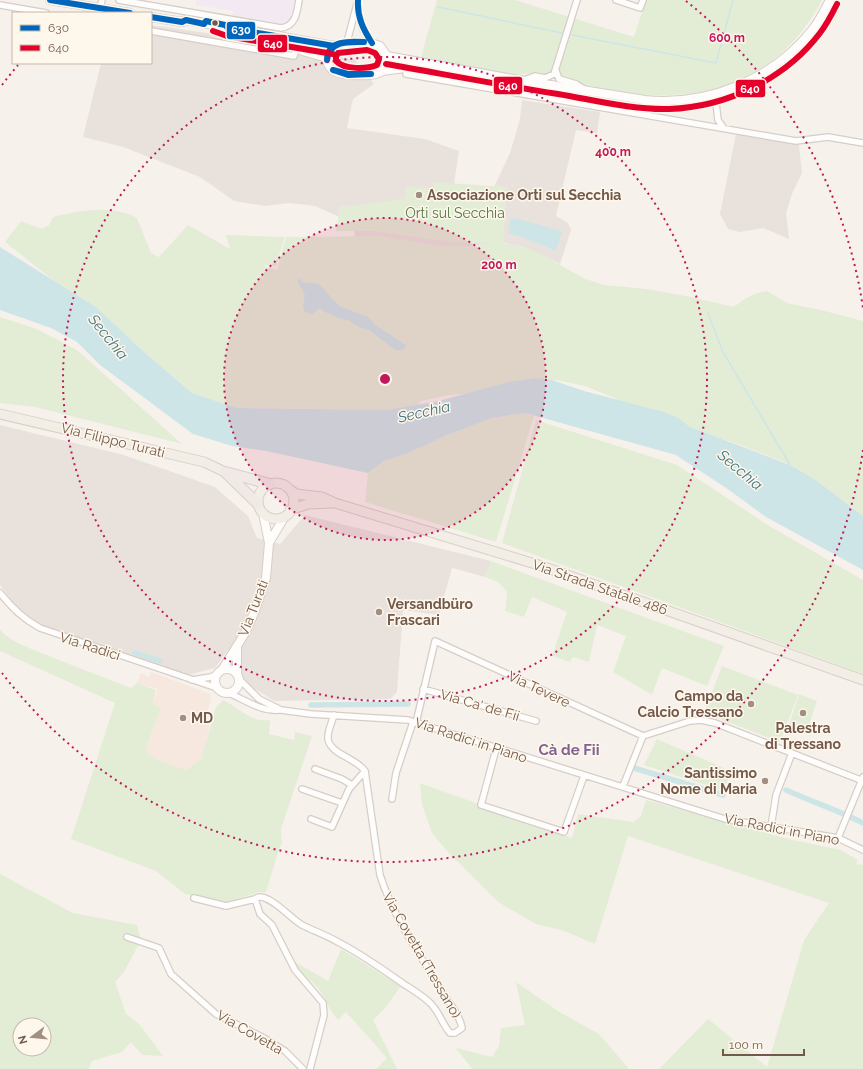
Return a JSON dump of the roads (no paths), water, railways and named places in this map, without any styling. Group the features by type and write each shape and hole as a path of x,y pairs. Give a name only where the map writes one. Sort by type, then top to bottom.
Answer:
{"highway":[{"path":"224,472 270,484"},
{"path":"224,472 261,509"}],"main road":[{"path":"50,0 101,4 127,12"},
{"path":"387,56 420,61 424,64 586,91 659,101 691,100 714,94 749,81 771,69 794,50 813,29 830,0"},
{"path":"152,17 182,22 185,25 276,40 327,58"},
{"path":"182,22 186,20 334,46 347,42 372,43 383,48 387,56 387,64 382,71"},
{"path":"334,46 327,58 329,65 338,73 371,74 382,71 421,66 424,64"},
{"name":"Via Filippo Turati","path":"0,414 204,462 224,472"},
{"path":"277,483 288,488 293,499 288,513 269,543 258,499 262,490 270,484 277,483"},
{"name":"Via Strada Statale 486","path":"288,488 296,494 322,497 335,503 542,566 863,680"},
{"path":"261,509 274,518 308,504 335,503"},
{"name":"Via Turati","path":"220,671 234,649 237,647 254,613 266,578 269,543"},
{"name":"Via Turati","path":"237,647 238,677"},
{"path":"229,669 238,677 236,690 229,693 222,692 217,688 215,680 220,671 229,669"}],"street":[{"path":"119,0 281,28 289,25 296,17 299,0"},
{"path":"347,42 357,11 358,0"},
{"path":"522,81 535,76 546,78 552,76 556,71 577,0"},
{"path":"616,0 640,8 642,0"},
{"path":"0,5 40,12"},
{"path":"357,11 363,29 372,43"},
{"path":"152,31 294,56 296,48"},
{"path":"556,71 559,79 576,84 586,91"},
{"path":"406,74 723,127 796,141 828,137 863,143"},
{"path":"714,94 718,120 723,127"},
{"name":"Via Radici","path":"0,593 14,610 28,622 40,628 217,688"},
{"name":"Via Ca' de Fii","path":"392,799 396,773 415,722 435,641"},
{"name":"Via Tevere","path":"435,641 643,736"},
{"name":"Via Radici","path":"192,680 211,677 220,671"},
{"name":"Via Radici in Piano","path":"238,677 252,694 264,703 281,710"},
{"name":"Via Ca' de Fii","path":"423,689 536,721"},
{"name":"Via Radici in Piano","path":"229,693 254,705 272,710 415,722 496,749 584,776 623,786 725,819 838,838 863,850"},
{"path":"311,819 332,827 352,785 365,771 361,765 336,751 331,746 329,734 334,715"},
{"path":"623,786 643,736 701,720 715,723 862,780 838,838"},
{"path":"496,749 481,805 564,832 584,776"},
{"path":"771,827 776,795 792,753"},
{"path":"315,770 342,778 352,785"},
{"name":"Via Covetta (Tressano)","path":"255,900 262,896 268,898 295,921 354,951 429,1002 440,1015 450,1033 455,1034 460,1030 461,1024 396,914 384,890 380,875 365,771"},
{"path":"302,789 342,804"},
{"path":"194,898 226,906 255,900 260,914 272,925 295,970 318,995 323,1004 324,1015 310,1069"},
{"name":"Via Covetta","path":"127,937 159,948 170,974 216,1014 264,1038 285,1051 303,1069"}],"water":[{"path":"514,218 562,231 556,251 519,236 509,234 510,220"},
{"name":"Secchia","path":"0,247 96,307 143,351 192,393 237,408 386,410 435,402 509,382 536,378 552,380 584,391 664,412 678,418 690,427 790,465 816,480 863,516 863,570 766,517 729,490 676,455 525,413 492,418 445,436 406,454 384,461 368,473 266,451 232,446 193,434 100,365 77,342 51,328 0,310"},
{"path":"298,278 303,282 319,284 339,306 368,317 374,324 406,345 405,347 402,350 395,350 369,330 361,328 348,320 341,319 325,312 320,308 312,314 305,312 303,306 305,295 298,282"}],"waterway":[{"path":"572,35 716,63 733,0"},
{"path":"438,7 562,33"},
{"path":"708,313 723,352 790,465"},
{"path":"135,653 160,661"},
{"path":"311,705 408,704"},
{"path":"634,768 723,795"},
{"path":"786,790 863,823"}],"place":[{"name":"Associazione Orti sul Secchia","path":"419,195"},
{"name":"Versandbüro Frascari","path":"379,612"},
{"name":"Campo da Calcio Tressano","path":"751,704"},
{"name":"Palestra di Tressano","path":"803,713"},
{"name":"MD","path":"183,718"},
{"name":"Santissimo Nome di Maria","path":"765,781"}],"district":[{"name":"Cà de Fii","path":"569,750"}],"park label":[{"name":"Orti sul Secchia","path":"455,213"}]}
